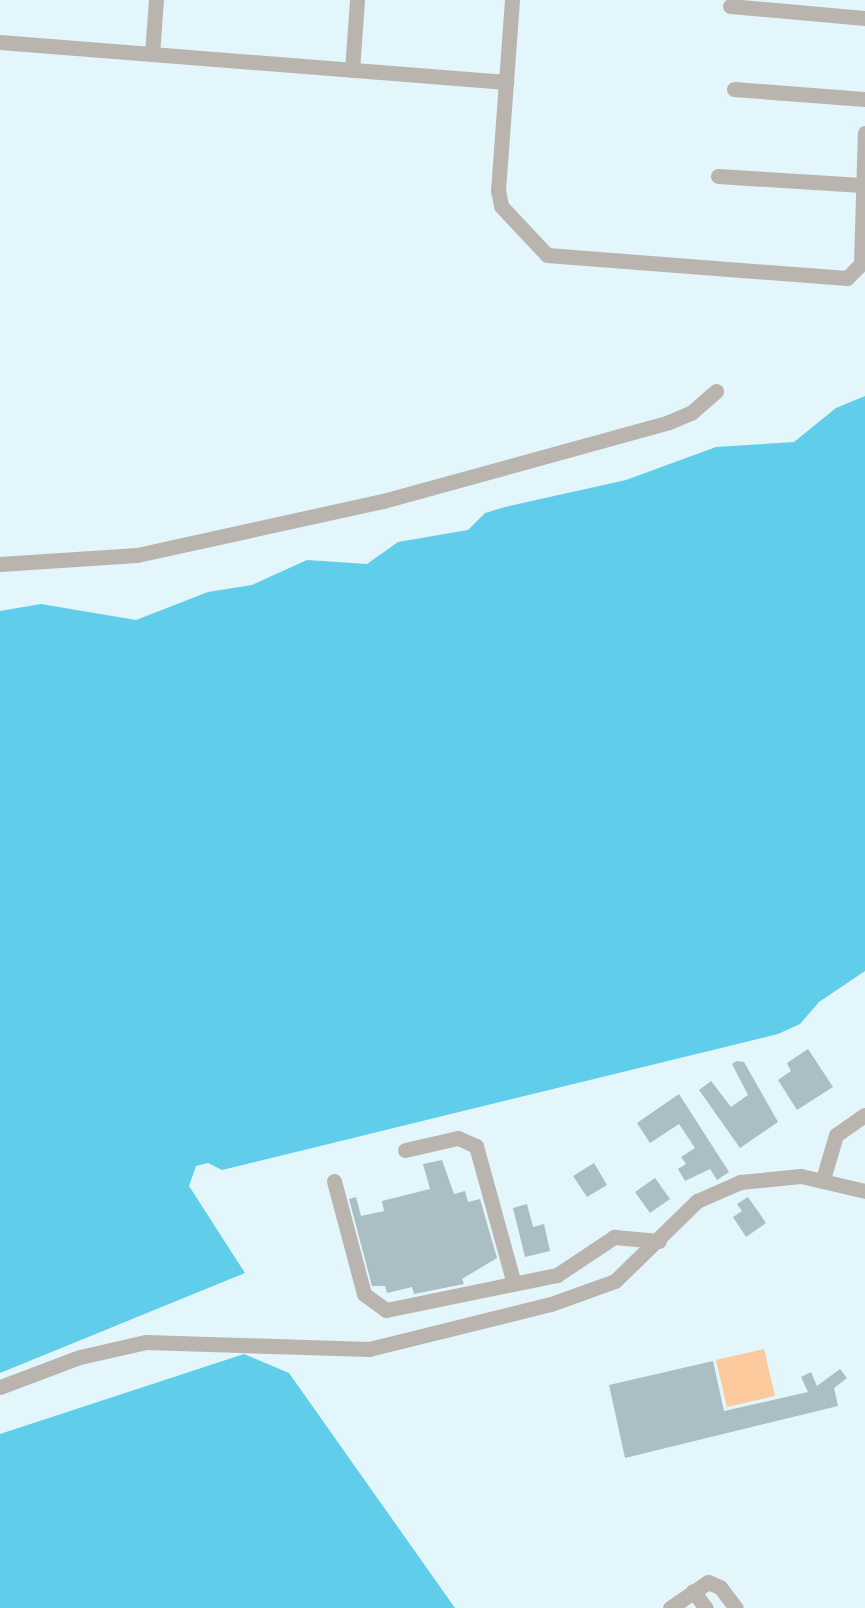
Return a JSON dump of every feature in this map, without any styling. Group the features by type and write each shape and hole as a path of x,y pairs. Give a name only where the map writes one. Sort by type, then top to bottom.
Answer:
{"lane":[{"path":"152,54 156,0"},
{"path":"352,70 357,0"},
{"path":"512,0 501,206 536,249 547,255 847,278 861,264 865,133"},
{"path":"730,6 865,18"},
{"path":"0,42 506,82"},
{"path":"734,88 865,99"},
{"path":"718,176 862,185"},
{"path":"0,564 138,555 383,501 669,422 692,412 716,391"},
{"path":"823,1179 836,1135 865,1115"},
{"path":"405,1150 458,1138 476,1146 514,1284"},
{"path":"0,1387 80,1357 146,1342 369,1349 606,1285 634,1269 697,1202 726,1186 767,1176 823,1179 865,1191"},
{"path":"334,1181 364,1294 374,1306 393,1310 567,1271 614,1237 659,1241"},
{"path":"670,1608 704,1584 717,1584 736,1608"},
{"path":"693,1591 706,1608"}],"shaded area":[{"path":"764,1349 775,1396 727,1407 716,1360"}],"water":[{"path":"865,396 865,971 819,1002 800,1024 778,1034 222,1170 208,1163 196,1166 189,1186 245,1273 0,1373 0,611 41,604 136,620 208,592 252,585 307,560 367,564 398,542 468,530 485,513 505,507 626,480 716,447 794,442 836,408"},
{"path":"244,1354 289,1373 455,1608 0,1608 0,1434"}],"building":[{"path":"808,1049 833,1087 797,1110 778,1080 791,1071 787,1063"},
{"path":"737,1061 744,1062 778,1122 740,1148 699,1090 711,1081 731,1107 748,1095 732,1064"},
{"path":"679,1094 729,1172 717,1180 710,1169 685,1181 678,1169 686,1164 681,1157 695,1148 679,1124 650,1143 637,1123"},
{"path":"442,1160 454,1194 465,1191 468,1202 480,1199 497,1258 462,1279 464,1284 414,1294 412,1287 387,1293 385,1286 372,1286 349,1199 356,1197 361,1216 384,1211 382,1201 430,1189 423,1164"},
{"path":"594,1163 607,1185 587,1197 573,1176"},
{"path":"655,1178 670,1199 650,1213 635,1192"},
{"path":"748,1197 766,1223 746,1237 733,1217 742,1211 737,1204"},
{"path":"527,1204 533,1227 544,1224 550,1251 525,1257 513,1208"},
{"path":"713,1361 724,1411 808,1392 801,1377 811,1372 817,1386 840,1369 847,1378 834,1388 838,1406 625,1458 609,1385"}]}
